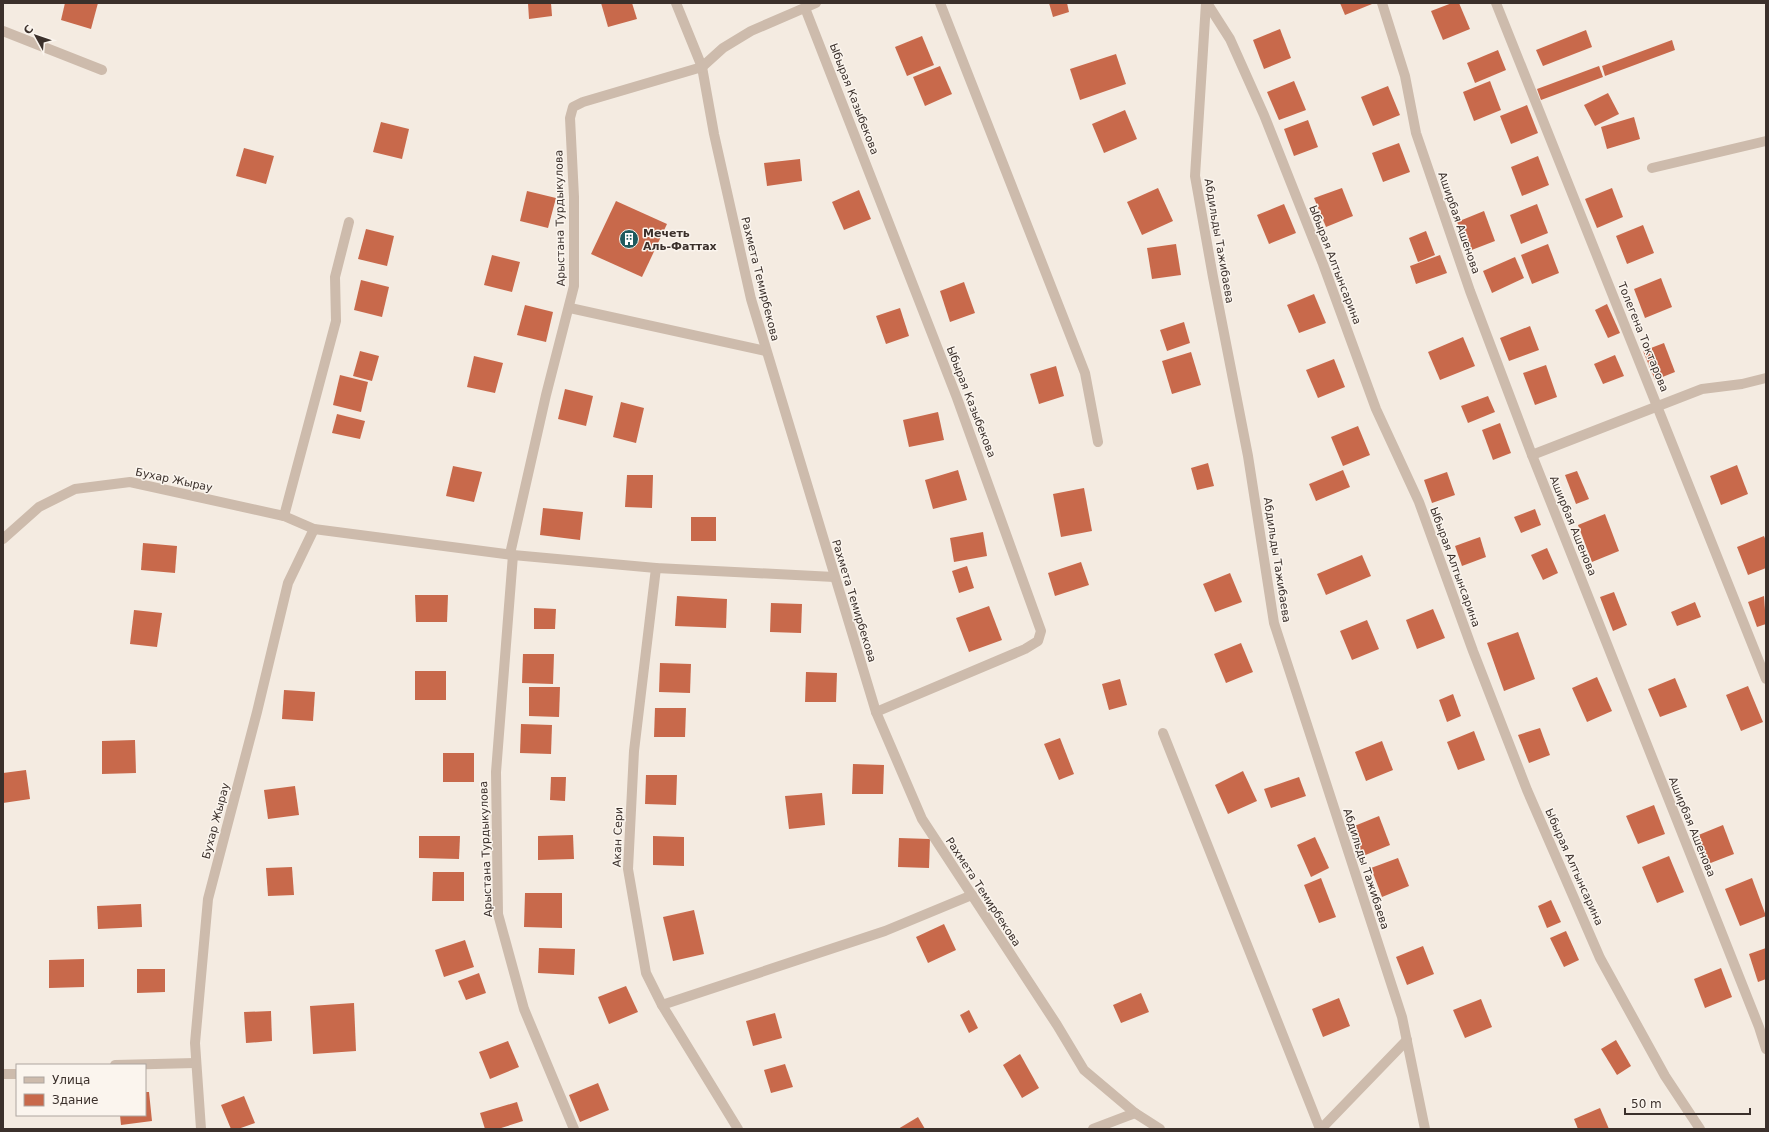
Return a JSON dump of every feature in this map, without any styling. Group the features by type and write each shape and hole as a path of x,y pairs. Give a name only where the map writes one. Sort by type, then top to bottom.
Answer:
{"street":[{"name":"Рахмета Темирбекова","path":"676,3 702,67 714,134 749,291 834,577 876,712 922,819 1084,1070 1135,1113 1160,1129"},
{"path":"702,67 723,48 745,35 816,3"},
{"path":"940,3 1085,373 1098,442"},
{"name":"Абдильды Тажибаева","path":"1206,3 1195,176 1248,456 1274,623 1400,1009 1425,1129"},
{"name":"Ыбырая Алтынсарина","path":"1206,3 1230,39 1264,116 1323,264 1376,409 1419,502 1473,651 1527,790 1600,958 1665,1076 1700,1129"},
{"name":"Аширбая Ашенова","path":"1382,3 1405,76 1416,133 1470,290 1532,455 1753,1012 1766,1050"},
{"name":"Толегена Токтарова","path":"1496,3 1766,680"},
{"name":"Ыбырая Казыбекова","path":"805,8 957,398 1041,631 1038,641 1025,649 876,712"},
{"path":"3,31 102,70"},
{"name":"Арыстана Турдыкулова","path":"574,1129 524,1009 498,914 496,772 512,554 546,395 570,308 574,286 574,197 570,118 573,107 583,102 702,67"},
{"path":"1652,168 1766,141"},
{"path":"284,516 336,321 335,277 349,222"},
{"path":"570,308 766,351"},
{"path":"1532,455 1702,389 1742,384 1766,378"},
{"name":"Бухар Жырау","path":"3,539 39,507 75,489 130,482 284,516 314,529 512,554 656,568 834,577"},
{"name":"Бухар Жырау","path":"201,1129 195,1063 195,1043 208,898 257,712 288,583 314,529"},
{"name":"Акан Сери","path":"656,568 634,751 628,869 646,973 662,1005 738,1129"},
{"path":"1163,733 1320,1129 1407,1040"},
{"path":"662,1005 885,931 972,895"},
{"path":"146,1064 195,1063"},
{"path":"3,1074 16,1074"},
{"path":"1093,1129 1135,1113"}],"building":[{"path":"65,3 98,3 91,29 61,20"},
{"path":"528,3 551,3 552,16 529,19"},
{"path":"601,3 632,3 637,19 608,27"},
{"path":"1049,3 1067,3 1069,12 1053,17"},
{"path":"1340,3 1372,3 1372,4 1345,15"},
{"path":"1452,3 1459,3 1470,29 1443,40 1431,11"},
{"path":"1280,29 1291,58 1264,69 1253,40"},
{"path":"1586,30 1592,47 1543,66 1536,50"},
{"path":"922,36 934,65 907,76 895,47"},
{"path":"1672,40 1675,50 1605,76 1602,66"},
{"path":"1498,50 1506,70 1475,83 1467,63"},
{"path":"1116,54 1126,84 1080,100 1070,69"},
{"path":"940,66 952,94 925,106 913,77"},
{"path":"1599,66 1603,77 1541,100 1537,89"},
{"path":"1294,81 1306,110 1279,120 1267,92"},
{"path":"1490,81 1501,110 1474,121 1463,92"},
{"path":"1388,86 1400,115 1373,126 1361,97"},
{"path":"1608,93 1619,114 1595,126 1584,105"},
{"path":"1527,105 1538,133 1511,144 1500,116"},
{"path":"1125,110 1137,139 1104,153 1092,124"},
{"path":"1634,117 1640,139 1607,149 1601,127"},
{"path":"1308,120 1318,147 1294,156 1284,129"},
{"path":"381,122 409,129 402,159 373,152"},
{"path":"1399,143 1410,172 1383,182 1372,153"},
{"path":"244,148 274,156 266,184 236,176"},
{"path":"1538,156 1549,185 1522,196 1511,167"},
{"path":"800,159 802,181 767,186 764,163"},
{"path":"1158,188 1173,221 1142,235 1127,202"},
{"path":"1342,188 1353,216 1326,227 1314,198"},
{"path":"1612,188 1623,217 1597,228 1585,199"},
{"path":"859,190 871,219 844,230 832,202"},
{"path":"527,191 556,198 548,228 520,221"},
{"name":"Мечеть Аль-Фаттах","path":"616,201 667,224 642,277 591,254"},
{"path":"1284,204 1296,233 1269,244 1257,215"},
{"path":"1537,204 1548,233 1521,244 1510,215"},
{"path":"1484,211 1495,241 1469,251 1457,222"},
{"path":"1643,225 1654,253 1627,264 1616,236"},
{"path":"366,229 394,236 387,266 358,259"},
{"path":"1426,231 1435,255 1418,262 1409,238"},
{"path":"1176,244 1181,275 1152,279 1147,248"},
{"path":"1548,244 1559,273 1532,284 1521,255"},
{"path":"492,255 520,262 512,292 484,285"},
{"path":"1440,255 1447,273 1416,284 1410,266"},
{"path":"1515,257 1524,278 1492,293 1483,271"},
{"path":"1661,278 1672,307 1645,318 1634,289"},
{"path":"361,280 389,287 382,317 354,310"},
{"path":"964,282 975,313 950,322 940,291"},
{"path":"1314,294 1326,323 1299,333 1287,305"},
{"path":"1607,304 1620,333 1608,338 1595,310"},
{"path":"525,305 553,312 546,342 517,335"},
{"path":"900,308 909,336 886,344 876,316"},
{"path":"1184,322 1190,343 1167,351 1160,330"},
{"path":"1530,326 1539,350 1509,361 1500,338"},
{"path":"1463,337 1475,366 1440,380 1428,352"},
{"path":"1664,343 1675,372 1655,380 1643,351"},
{"path":"360,351 379,356 372,381 353,376"},
{"path":"1191,352 1201,385 1172,394 1162,361"},
{"path":"1615,355 1624,376 1603,384 1594,364"},
{"path":"474,356 503,363 495,393 467,387"},
{"path":"1334,359 1345,387 1318,398 1306,370"},
{"path":"1546,365 1557,397 1535,405 1523,373"},
{"path":"1056,366 1064,396 1039,404 1030,374"},
{"path":"340,375 368,382 361,412 333,405"},
{"path":"565,389 593,396 586,426 558,419"},
{"path":"1488,396 1495,412 1468,423 1461,406"},
{"path":"621,402 644,408 636,443 613,437"},
{"path":"938,412 944,440 909,447 903,420"},
{"path":"337,414 365,421 360,439 332,433"},
{"path":"1500,423 1511,453 1493,460 1482,430"},
{"path":"1358,426 1370,455 1343,466 1331,437"},
{"path":"1208,463 1214,486 1197,490 1191,468"},
{"path":"1737,465 1748,494 1721,505 1710,476"},
{"path":"453,466 482,472 474,502 446,496"},
{"path":"958,470 967,500 933,509 925,480"},
{"path":"1343,470 1350,487 1316,501 1309,484"},
{"path":"1577,471 1589,499 1576,504 1565,475"},
{"path":"1447,472 1455,495 1432,503 1424,480"},
{"path":"627,475 653,475 652,508 625,507"},
{"path":"1084,488 1092,531 1061,537 1053,494"},
{"path":"543,508 583,512 580,540 540,535"},
{"path":"1535,509 1541,525 1521,533 1514,517"},
{"path":"1605,514 1619,551 1592,562 1578,525"},
{"path":"691,517 716,517 716,541 691,541"},
{"path":"983,532 987,556 954,562 950,538"},
{"path":"1764,536 1766,541 1766,568 1748,575 1737,547"},
{"path":"1480,537 1486,557 1462,566 1455,546"},
{"path":"143,543 177,546 175,573 141,570"},
{"path":"1547,548 1558,573 1543,580 1531,555"},
{"path":"1362,555 1371,576 1326,595 1317,574"},
{"path":"1081,562 1089,585 1055,596 1048,573"},
{"path":"967,566 974,588 959,593 952,571"},
{"path":"1230,573 1242,602 1215,612 1203,584"},
{"path":"1614,592 1627,625 1613,631 1600,597"},
{"path":"415,595 448,595 447,622 416,622"},
{"path":"677,596 727,599 726,628 675,626"},
{"path":"1764,596 1766,624 1757,627 1748,602"},
{"path":"1695,602 1701,617 1677,626 1671,612"},
{"path":"771,603 802,604 801,633 770,632"},
{"path":"989,606 1002,640 969,652 956,618"},
{"path":"534,608 556,609 555,629 534,629"},
{"path":"1433,609 1445,638 1417,649 1406,620"},
{"path":"134,610 162,613 157,647 130,644"},
{"path":"1367,620 1379,649 1352,660 1340,631"},
{"path":"1518,632 1535,679 1504,691 1487,643"},
{"path":"1241,643 1253,672 1226,683 1214,654"},
{"path":"523,654 554,654 553,684 522,683"},
{"path":"660,663 691,664 690,693 659,692"},
{"path":"415,671 446,671 446,700 415,700"},
{"path":"806,672 837,673 836,702 805,702"},
{"path":"1597,677 1612,711 1587,722 1572,688"},
{"path":"1675,678 1687,707 1660,717 1648,689"},
{"path":"1120,679 1127,705 1109,710 1102,684"},
{"path":"1748,686 1763,722 1741,731 1726,695"},
{"path":"529,687 560,687 559,717 529,716"},
{"path":"284,690 315,692 313,721 282,719"},
{"path":"1453,694 1461,716 1447,722 1439,700"},
{"path":"655,708 686,708 685,737 654,737"},
{"path":"521,724 552,725 551,754 520,753"},
{"path":"1540,728 1550,755 1529,763 1518,735"},
{"path":"1474,731 1485,760 1458,770 1447,742"},
{"path":"1060,738 1074,774 1059,780 1044,744"},
{"path":"135,740 136,773 102,774 102,741"},
{"path":"1382,741 1393,770 1366,781 1355,752"},
{"path":"443,753 474,753 474,782 443,782"},
{"path":"853,764 884,765 883,794 852,794"},
{"path":"26,770 30,799 3,803 3,773"},
{"path":"1243,771 1257,801 1228,814 1215,785"},
{"path":"646,775 677,775 676,805 645,804"},
{"path":"551,777 566,777 565,801 550,800"},
{"path":"1299,777 1306,796 1271,808 1264,789"},
{"path":"295,786 299,815 268,819 264,790"},
{"path":"822,793 825,825 789,829 785,796"},
{"path":"1654,805 1665,834 1638,844 1626,816"},
{"path":"1379,816 1390,845 1363,856 1352,827"},
{"path":"1723,825 1734,854 1708,864 1696,836"},
{"path":"573,835 574,859 538,860 538,836"},
{"path":"419,836 460,836 459,859 419,858"},
{"path":"653,836 684,837 684,866 653,865"},
{"path":"1315,837 1329,868 1311,877 1297,845"},
{"path":"899,838 930,839 929,868 898,867"},
{"path":"1669,856 1684,892 1657,903 1642,867"},
{"path":"1398,858 1409,886 1382,897 1371,868"},
{"path":"292,867 294,895 268,896 266,868"},
{"path":"433,872 464,872 464,901 432,901"},
{"path":"1321,878 1336,917 1319,923 1304,885"},
{"path":"1752,878 1766,916 1740,926 1725,889"},
{"path":"525,893 562,893 562,928 524,927"},
{"path":"1551,900 1561,922 1547,928 1538,906"},
{"path":"141,904 142,927 98,929 97,906"},
{"path":"694,910 704,954 673,961 663,917"},
{"path":"944,924 956,950 928,963 916,937"},
{"path":"1566,931 1579,960 1564,967 1550,938"},
{"path":"465,940 474,967 444,977 435,950"},
{"path":"1423,946 1434,974 1407,985 1396,957"},
{"path":"539,948 575,949 574,975 538,973"},
{"path":"1766,948 1766,979 1758,982 1749,954"},
{"path":"84,959 84,987 49,988 49,960"},
{"path":"1721,968 1732,997 1705,1008 1694,979"},
{"path":"137,969 165,969 165,992 137,993"},
{"path":"479,973 486,993 466,1000 458,981"},
{"path":"626,986 638,1012 609,1024 598,997"},
{"path":"1141,993 1149,1012 1121,1023 1113,1005"},
{"path":"1339,998 1350,1026 1323,1037 1312,1009"},
{"path":"1481,999 1492,1027 1465,1038 1453,1010"},
{"path":"354,1003 356,1051 313,1054 310,1006"},
{"path":"969,1010 978,1028 969,1033 960,1015"},
{"path":"271,1011 272,1041 246,1043 244,1012"},
{"path":"775,1013 782,1038 753,1046 746,1021"},
{"path":"1616,1040 1631,1066 1617,1075 1601,1049"},
{"path":"508,1041 519,1067 490,1079 479,1052"},
{"path":"1020,1054 1039,1088 1022,1098 1003,1065"},
{"path":"785,1064 793,1087 771,1093 764,1070"},
{"path":"598,1083 609,1110 580,1122 569,1095"},
{"path":"146,1092 149,1092 152,1121 121,1125 120,1116 146,1116"},
{"path":"244,1096 255,1123 238,1129 231,1129 221,1105"},
{"path":"517,1102 523,1121 498,1129 485,1129 480,1113"},
{"path":"1600,1108 1609,1129 1578,1129 1574,1119"},
{"path":"918,1117 925,1129 898,1129"}],"place":[{"name":"Мечеть Аль-Фаттах","path":"629,239"}]}
